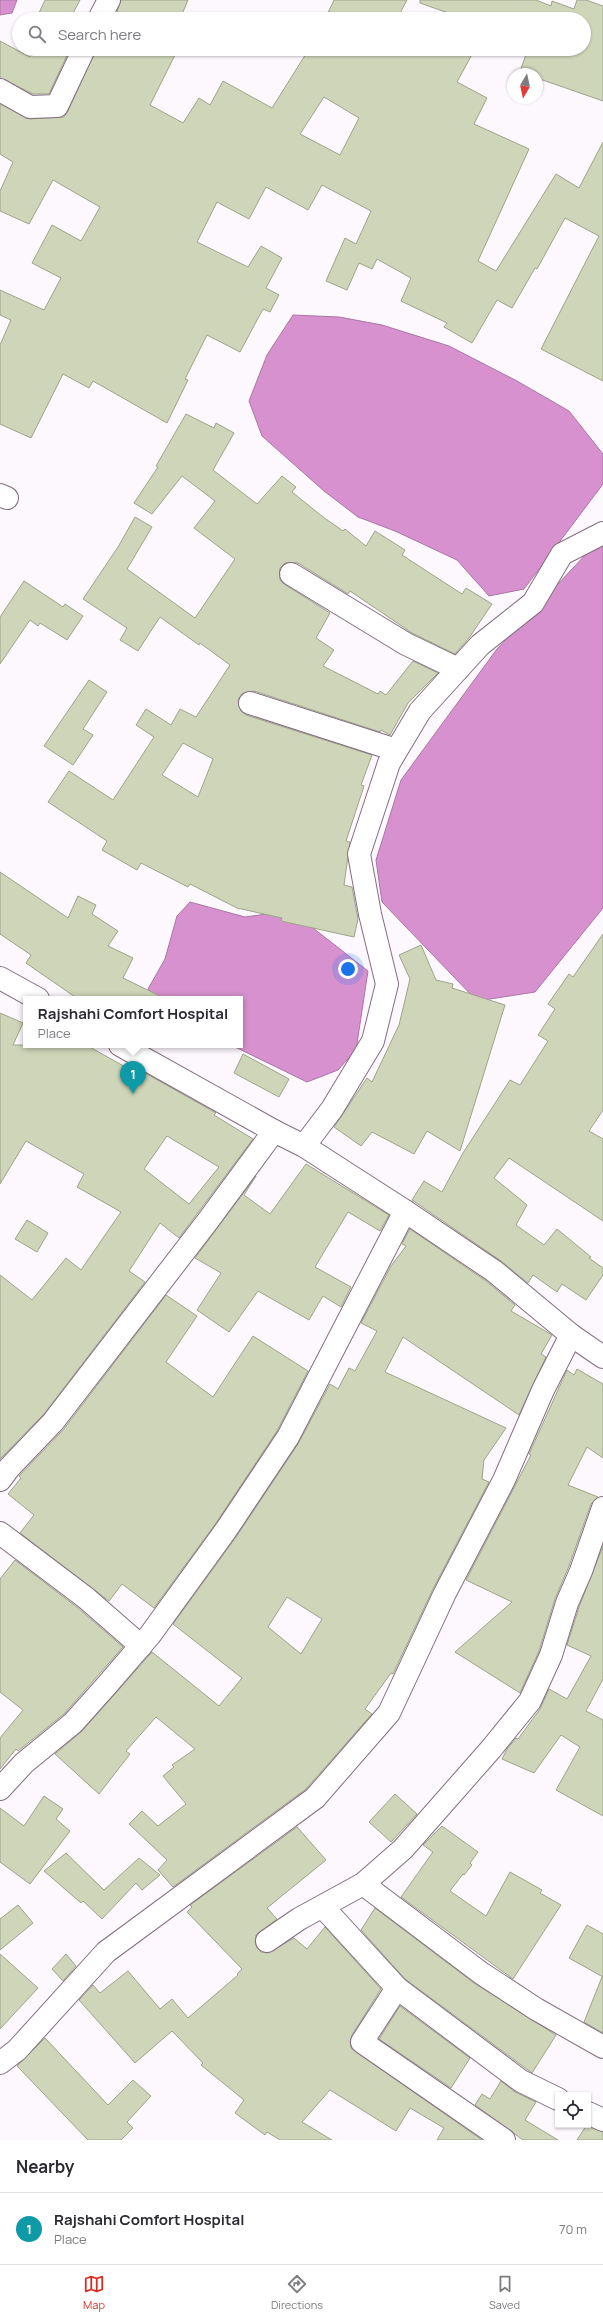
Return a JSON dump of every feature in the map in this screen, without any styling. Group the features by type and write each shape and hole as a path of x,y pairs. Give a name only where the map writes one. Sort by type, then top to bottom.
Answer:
{"street":[{"path":"103,12 109,0"},
{"path":"1,95 30,107 57,106 81,56"},
{"path":"304,1146 332,1110 373,1041 387,984 370,914 359,854 389,762 420,710 480,645 533,603 562,554 603,533"},
{"path":"291,574 406,644 458,669"},
{"path":"250,703 396,750"},
{"path":"0,978 33,996"},
{"path":"125,1048 274,1131 304,1146 405,1211 494,1271 571,1335 603,1356"},
{"path":"0,1480 9,1468 53,1422 207,1222 274,1131"},
{"path":"0,1789 24,1763 73,1723 141,1646 226,1530 288,1437 405,1211"},
{"path":"0,2063 17,2050 106,1952 315,1798 389,1713 445,1593 504,1480 542,1390 571,1335"},
{"path":"267,1941 298,1919 323,1907 363,1884 403,1849 491,1749 530,1701 551,1655 567,1603 581,1571 603,1508"},
{"path":"0,1533 86,1598 141,1646"},
{"path":"363,1884 481,1973 536,2009 603,2047"},
{"path":"323,1907 397,1988 521,2081 555,2098"},
{"path":"397,1988 362,2042 504,2140"},
{"path":"591,2114 603,2120"}],"shaded area":[{"path":"0,0 17,0 12,13 0,15"},
{"path":"293,315 339,317 382,325 449,346 517,381 569,411 603,454 603,484 524,589 489,596 457,560 395,531 358,517 324,491 262,436 249,401 267,355"},
{"path":"603,545 603,908 535,992 477,1001 382,902 376,860 401,780 497,649 588,552"},
{"path":"190,902 245,917 274,913 313,928 368,971 356,1050 338,1070 307,1082 237,1048 243,1048 243,996 153,996 148,989 165,959 177,916"}],"building":[{"path":"45,0 80,0 74,12 39,12"},
{"path":"121,0 188,0 183,12 117,12"},
{"path":"334,0 407,0 401,12 328,12"},
{"path":"420,0 536,0 551,6 552,1 574,9 577,0 586,0 603,6 603,101 543,80 543,68 521,68 525,56 591,56 591,12 445,12 420,3"},
{"path":"0,41 12,47 12,56 67,56 49,94 33,94 0,78"},
{"path":"93,56 174,56 150,105 183,123 199,98 210,105 223,81 272,108 305,56 471,56 457,82 487,98 474,124 529,149 478,261 496,271 556,174 579,188 603,142 603,381 541,349 599,236 565,218 537,269 535,268 512,308 497,300 472,343 444,327 447,323 401,301 411,278 377,259 372,269 359,263 347,290 326,281 345,238 356,244 371,211 322,185 308,210 266,187 249,219 217,202 197,242 248,267 261,246 282,258 266,288 279,295 270,312 263,309 240,352 207,335 185,379 188,380 167,423 93,381 89,388 63,374 31,438 0,424 0,345 11,320 0,315 0,290 44,310 61,278 32,263 52,225 81,241 100,207 53,180 29,224 0,211 0,191 13,162 0,154 0,104 30,119 64,117","holes":["324,97 359,118 340,155 300,134"]},
{"path":"186,414 214,428 216,423 234,433 213,470 257,504 282,476 296,487 292,492 323,517 343,531 345,529 366,546 375,531 405,550 402,555 462,594 466,588 492,604 469,638 455,654 412,633 350,591 348,594 298,563 285,563 280,568 280,580 284,584 330,613 316,638 334,650 323,666 378,694 380,691 386,695 413,661 438,673 408,703 390,735 381,730 380,732 254,691 242,694 238,700 241,711 246,715 372,755 361,785 364,786 346,841 350,842 344,885 352,887 358,919 354,937 281,921 282,918 237,908 190,884 188,887 141,863 137,870 102,850 107,841 48,802 69,771 113,800 154,737 136,725 146,709 171,725 180,709 196,717 230,665 160,617 138,651 120,640 127,628 83,599 118,547 135,517 152,527 127,569 195,618 235,559 194,528 215,501 182,476 152,514 134,503 158,467 156,466","holes":["183,743 213,759 198,797 162,775"]},
{"path":"24,581 63,607 65,604 83,616 67,640 40,623 38,626 30,620 0,664 0,617"},
{"path":"89,680 107,692 83,729 93,735 73,765 44,746"},
{"path":"0,872 68,918 78,896 96,905 92,914 118,931 108,946 133,958 123,978 160,996 74,996 26,963 31,955 0,934"},
{"path":"603,934 603,1110 589,1131 603,1139 603,1221 509,1158 494,1178 527,1205 516,1225 544,1245 557,1229 591,1257 589,1258 603,1268 603,1275 586,1300 562,1284 557,1292 533,1275 528,1283 501,1261 412,1200 424,1181 442,1192 463,1153 510,1080 520,1085 548,1041 538,1035 555,1009 548,1004 569,974 573,977"},
{"path":"421,945 436,980 453,984 452,988 505,1005 460,1151 427,1131 414,1154 372,1132 361,1146 334,1127 367,1078 372,1082 399,1025 410,979 399,955"},
{"path":"0,1013 23,1023 13,1045 23,1045 23,1048 91,1048 129,1069 131,1065 216,1113 214,1115 253,1139 179,1238 160,1223 129,1271 145,1282 44,1414 0,1459 0,1275 32,1300 66,1258 81,1270 121,1212 77,1187 84,1174 26,1141 0,1184","holes":["167,1136 219,1167 189,1204 144,1169"]},
{"path":"243,1054 289,1079 279,1097 234,1073"},
{"path":"306,1164 389,1215 380,1231 348,1212 315,1267 351,1287 341,1307 323,1296 309,1320 258,1291 229,1332 197,1310 221,1273 195,1258 256,1176 244,1195 270,1214"},
{"path":"27,1220 48,1233 37,1252 15,1239"},
{"path":"410,1229 486,1281 515,1305 511,1311 552,1335 541,1354 546,1357 519,1415 403,1337 385,1372 506,1428 484,1460 482,1479 489,1482 434,1587 393,1674 391,1673 365,1709 372,1714 306,1789 173,1887 158,1870 167,1860 129,1824 142,1811 158,1826 186,1804 163,1776 174,1767 172,1765 195,1749 156,1717 126,1751 130,1754 99,1794 55,1754 82,1731 152,1652 219,1706 242,1678 173,1624 236,1537 298,1444 330,1384 338,1389 349,1368 355,1371 377,1331 361,1323 391,1266 406,1246 402,1244","holes":["287,1597 322,1619 301,1654 268,1627"]},
{"path":"166,1295 197,1316 166,1362 213,1397 253,1336 308,1371 277,1431 216,1523 154,1608 122,1584 109,1601 20,1533 34,1515 8,1494 21,1478 19,1476 63,1430"},
{"path":"577,1369 603,1384 603,1458 587,1447 568,1485 598,1497 591,1504 569,1566 555,1599 539,1651 520,1693 455,1652 512,1602 466,1580 531,1455 529,1454 567,1370 574,1375"},
{"path":"603,1546 603,1679 586,1711 603,1720 603,1816 556,1790 580,1747 561,1735 534,1773 502,1759 507,1749 516,1738 518,1739 540,1709 549,1689 567,1699 591,1656 567,1645 579,1607"},
{"path":"15,1560 78,1608 123,1647 64,1714 18,1751 16,1749 0,1769 0,1738 23,1710 0,1692 0,1579"},
{"path":"395,1794 417,1814 391,1842 369,1822"},
{"path":"44,1796 63,1809 56,1819 70,1831 30,1884 0,1862 0,1808 24,1826"},
{"path":"442,1826 478,1852 470,1863 472,1865 450,1891 486,1916 510,1872 542,1890 540,1893 561,1905 513,1979 401,1897 433,1852 423,1845"},
{"path":"297,1827 326,1860 267,1908 277,1919 256,1935 255,1942 257,1948 261,1952 268,1953 294,1938 307,1949 325,1927 381,1989 352,2035 350,2042 351,2048 482,2140 437,2140 444,2128 410,2108 396,2131 330,2090 302,2122 332,2140 280,2140 267,2132 265,2135 235,2113 244,2100 201,2065 203,2063 172,2031 135,2063 79,2000 93,1985 100,1993 128,1971 160,2009 172,1999 188,2018 238,1975 237,1974 242,1969 187,1912 192,1907 190,1905"},
{"path":"66,1853 104,1890 139,1858 160,1875 142,1890 136,1883 102,1919 83,1901 81,1903 44,1871"},
{"path":"18,1905 33,1923 0,1950 0,1919"},
{"path":"375,1908 474,1983 556,2035 532,2073 405,1979 361,1930"},
{"path":"587,1925 603,1934 603,1977 569,1958"},
{"path":"0,1954 38,1988 0,2029"},
{"path":"66,1954 76,1966 63,1981 52,1969"},
{"path":"603,1977 603,2033 584,2022"},
{"path":"400,2006 470,2058 451,2088 379,2039"},
{"path":"45,2038 108,2105 133,2080 151,2096 127,2122 133,2128 121,2140 88,2140 17,2066"},
{"path":"501,2081 515,2092 536,2102 525,2120 558,2140 523,2140 475,2105 482,2094 490,2099"},
{"path":"585,2128 591,2128 603,2132 603,2140 577,2140"}],"place":[{"name":"Rajshahi Comfort Hospital","path":"133,1094"}]}
